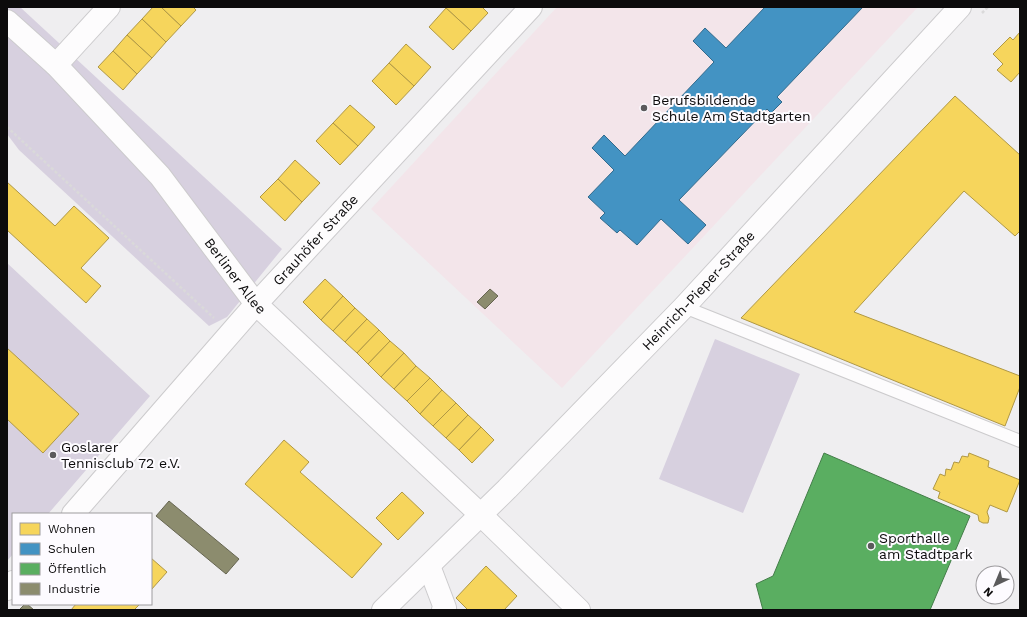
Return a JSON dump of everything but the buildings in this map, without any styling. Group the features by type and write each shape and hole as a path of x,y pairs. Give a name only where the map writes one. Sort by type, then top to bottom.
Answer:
{"street":[{"path":"56,65 109,7"},
{"name":"Grauhöfer Straße","path":"74,513 256,304 531,7"},
{"name":"Heinrich-Pieper-Straße","path":"383,610 481,515 684,307 960,7"},
{"name":"Berliner Allee","path":"7,21 56,65 160,176 256,304 481,515 579,610"},
{"path":"428,566 445,608 443,610"}],"lane":[{"path":"684,307 1020,441"}],"path":[{"path":"7,127 231,333"}],"shaded area":[{"path":"7,7 20,7 282,249 227,317 209,326 19,150 7,134"},
{"name":"Berufsbildende Schule Am Stadtgarten","path":"557,7 918,7 562,388 371,209"},
{"name":"Goslarer Tennisclub 72 e.V.","path":"7,263 150,396 49,513 12,513 12,555 7,561"},
{"path":"715,339 800,374 743,513 659,479"}],"place":[{"name":"Berufsbildende Schule Am Stadtgarten","path":"644,108"},
{"name":"Goslarer Tennisclub 72 e.V.","path":"53,455"},
{"name":"Sporthalle am Stadtpark","path":"871,546"}]}
